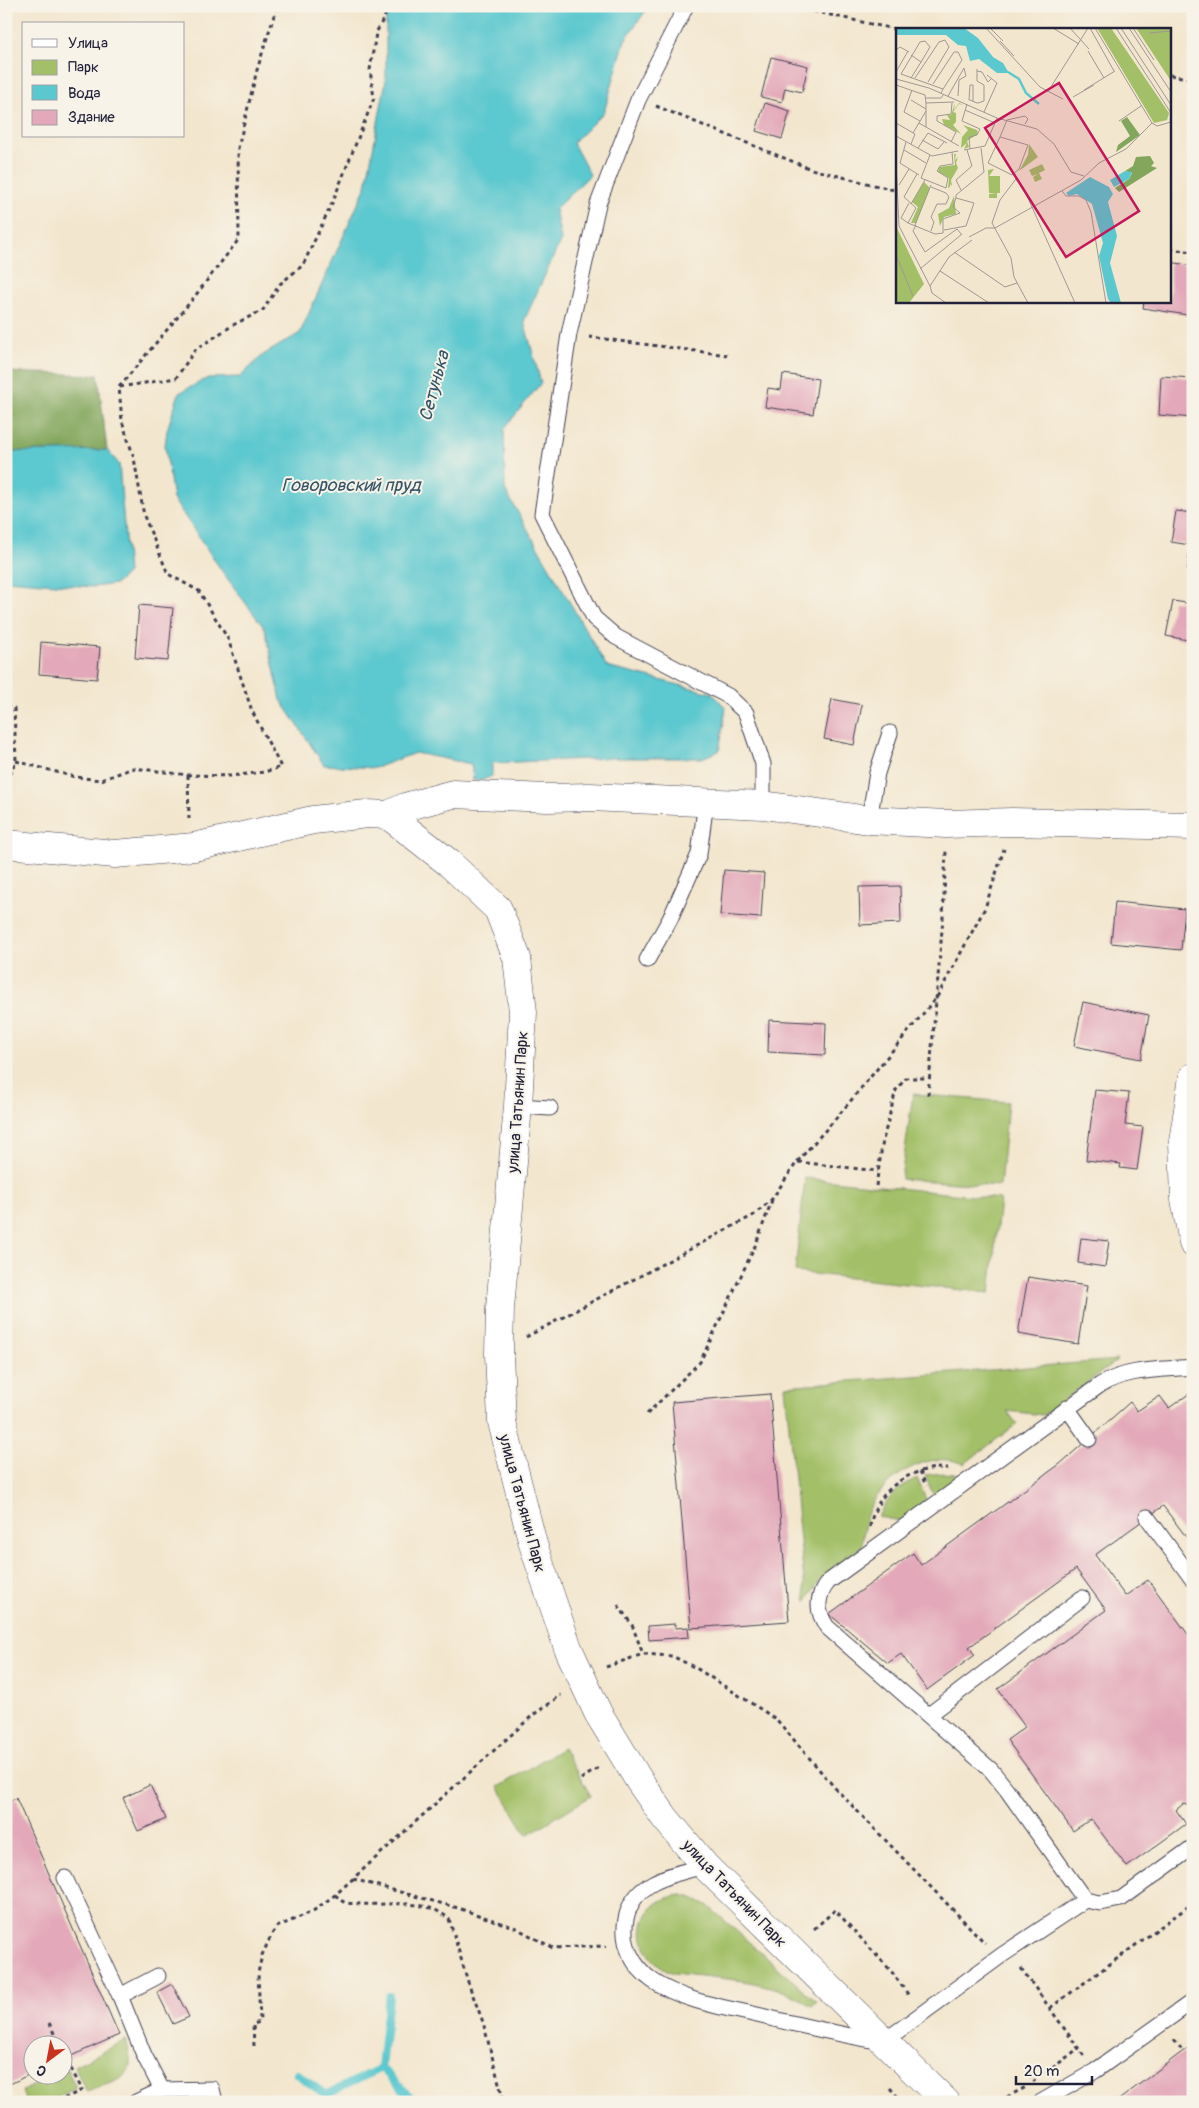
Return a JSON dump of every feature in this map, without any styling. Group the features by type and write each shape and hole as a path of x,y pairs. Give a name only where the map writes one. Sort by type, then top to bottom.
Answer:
{"street":[{"path":"6,844 115,854 194,847 313,820 367,814 388,815 405,807 453,794 510,797 590,797 763,805 869,820 946,824 1012,822 1193,826"},
{"name":"улица Татьянин Парк","path":"388,815 449,863 498,909 517,958 524,1012 518,1106 500,1308 499,1354 502,1422 536,1553 568,1648 598,1713 640,1782 665,1818 705,1866 946,2102"},
{"path":"1193,1077 1183,1142 1185,1199 1193,1243"}],"lane":[{"path":"686,6 638,100 598,204 569,334 542,514 594,618 616,637 728,696 746,712 763,764 763,805"},
{"path":"869,820 876,773 890,733"},
{"path":"647,960 670,919 699,854 706,802"},
{"path":"518,1106 550,1108"},
{"path":"1193,1367 1124,1374 1100,1385 828,1582 820,1596 819,1612 827,1627 981,1760 998,1778 1085,1900 1100,1903 1121,1899 1193,1847"},
{"path":"1068,1408 1089,1439"},
{"path":"1147,1517 1193,1580"},
{"path":"928,1715 1082,1598"},
{"path":"705,1866 670,1874 648,1884 633,1900 624,1927 625,1942 633,1962 652,1980 669,1990 689,1997 802,2025 883,2042 1002,1954 1085,1900"},
{"path":"65,1878 120,1996 144,2055 162,2090"},
{"path":"120,1996 158,1976"},
{"path":"1041,2102 1095,2071 1193,2001"},
{"path":"136,2102 162,2090 212,2088 215,2102"}],"path":[{"path":"16,761 75,777 102,780 133,768 188,775 231,776 264,772 281,767 252,711 228,639 199,591 168,574 144,516 134,458 122,421 119,387 192,300 238,239 238,148 257,70 277,6"},
{"path":"119,387 176,378 196,350 233,325 263,310 280,284 303,265 333,201 374,98 370,70 376,32 390,6"},
{"path":"790,6 896,30"},
{"path":"1172,74 1193,78"},
{"path":"638,100 811,169 896,190"},
{"path":"1172,249 1193,252"},
{"path":"569,334 727,355"},
{"path":"6,707 14,708 16,761 6,785"},
{"path":"188,775 188,822"},
{"path":"523,1339 754,1215 772,1199 797,1162 937,997 985,908 1012,822"},
{"path":"928,1095 943,918 946,824"},
{"path":"876,1186 883,1140 896,1090 906,1078 928,1078"},
{"path":"797,1162 878,1171"},
{"path":"647,1414 700,1362 756,1244 772,1199"},
{"path":"869,1553 868,1538 875,1510 882,1497 898,1482 918,1471 932,1468 954,1469 975,1475"},
{"path":"618,1605 632,1625 643,1654"},
{"path":"600,1669 643,1654 672,1656 696,1668 776,1719 835,1788 975,1934 1017,1963 1095,2071"},
{"path":"254,2046 253,2024 260,2022 258,1973 262,1955 277,1927 313,1911 335,1895 533,1715 563,1693"},
{"path":"581,1779 602,1765"},
{"path":"352,1878 458,1908 516,1928 553,1948 608,1946"},
{"path":"335,1895 344,1902 379,1905 401,1902 432,1908 442,1912 449,1919 469,1985 484,2022 504,2102"},
{"path":"1050,2008 1193,1903"},
{"path":"814,1929 835,1910 891,1971 922,2013"},
{"path":"49,2022 55,2036"},
{"path":"1178,2044 1183,2051"},
{"path":"1007,2097 1034,2082 1079,2048"},
{"path":"57,2102 82,2090 72,2070"},
{"path":"1029,2074 1034,2082"},
{"path":"890,2088 902,2102"}],"green space":[{"path":"6,372 98,375 107,450 6,452"},
{"path":"913,1094 1008,1102 1000,1186 901,1179"},
{"path":"805,1178 1000,1199 990,1293 795,1272"},
{"path":"1118,1360 1043,1415 1007,1411 1017,1424 964,1464 950,1460 935,1460 921,1463 895,1478 884,1488 868,1512 862,1547 821,1579 806,1602 785,1386"},
{"path":"944,1473 964,1475 934,1497 925,1475"},
{"path":"917,1478 927,1502 901,1521 878,1517 885,1504 894,1494 904,1485"},
{"path":"563,1748 591,1796 527,1835 498,1787"},
{"path":"682,1895 707,1905 817,2002 812,2006 781,1990 764,1985 674,1973 659,1965 649,1955 644,1942 642,1930 646,1917 653,1907 665,1899"},
{"path":"126,2040 130,2063 128,2071 117,2080 87,2092 74,2066"},
{"path":"72,2080 76,2088 48,2102 27,2102 22,2091 33,2086 72,2086"}],"water":[{"name":"Говоровский пруд","path":"386,6 649,6 625,40 604,112 573,143 590,175 555,209 561,240 524,321 541,383 504,429 505,490 607,667 712,693 726,708 719,751 702,758 611,758 492,763 492,776 483,780 473,780 471,764 415,753 375,768 324,765 281,700 265,629 224,574 173,499 165,446 167,430 179,393 208,378 240,377 263,355 300,333 366,186 386,80"},
{"path":"107,450 119,464 128,573 116,584 93,587 6,580 6,452"}],"building":[{"path":"771,57 808,66 802,92 785,88 782,102 761,97"},
{"path":"765,103 790,111 782,139 756,131"},
{"path":"1172,262 1193,266 1193,316 1143,308 1144,302 1172,302"},
{"path":"783,374 818,379 813,414 765,407 768,388 781,390"},
{"path":"1161,376 1193,378 1193,418 1159,415"},
{"path":"1176,511 1193,513 1193,571 1187,570 1190,545 1171,542"},
{"path":"1173,601 1193,604 1193,641 1166,636"},
{"path":"139,605 173,608 168,661 135,658"},
{"path":"41,642 100,647 97,679 39,674"},
{"path":"832,699 862,705 854,745 824,739"},
{"path":"724,870 764,873 761,918 720,915"},
{"path":"900,886 901,923 860,925 859,887"},
{"path":"1115,902 1185,909 1181,950 1111,943"},
{"path":"1083,1002 1149,1015 1141,1059 1074,1046"},
{"path":"769,1020 826,1023 825,1055 768,1052"},
{"path":"1095,1090 1129,1093 1125,1125 1143,1127 1137,1170 1120,1168 1121,1164 1086,1160"},
{"path":"1081,1238 1109,1241 1105,1267 1078,1263"},
{"path":"1028,1277 1087,1286 1078,1344 1018,1334"},
{"path":"1193,1391 1193,1546 1163,1506 1095,1555 1125,1596 1148,1580 1193,1641 1193,1807 1183,1804 1176,1810 1186,1824 1127,1867 1091,1819 1073,1831 1007,1740 1025,1727 998,1689 1106,1610 1076,1569 969,1647 975,1655 927,1690 901,1654 888,1663 829,1614 913,1553 921,1565 1060,1464 1130,1402 1137,1411 1160,1396 1169,1408"},
{"path":"770,1394 789,1621 691,1628 672,1402"},
{"path":"675,1624 675,1628 688,1627 689,1637 649,1640 648,1626"},
{"path":"150,1785 166,1819 138,1831 123,1798"},
{"path":"16,1798 119,2035 72,2056 72,2036 22,2036 22,2078 6,2086 6,1803"},
{"path":"172,1984 189,2017 173,2024 157,1992"},
{"path":"1193,2044 1193,2102 1116,2102 1178,2055"}],"waterway":[{"name":"Сетунька","path":"389,1996 381,2068 416,2102"},
{"path":"297,2074 326,2095 381,2068"}]}
